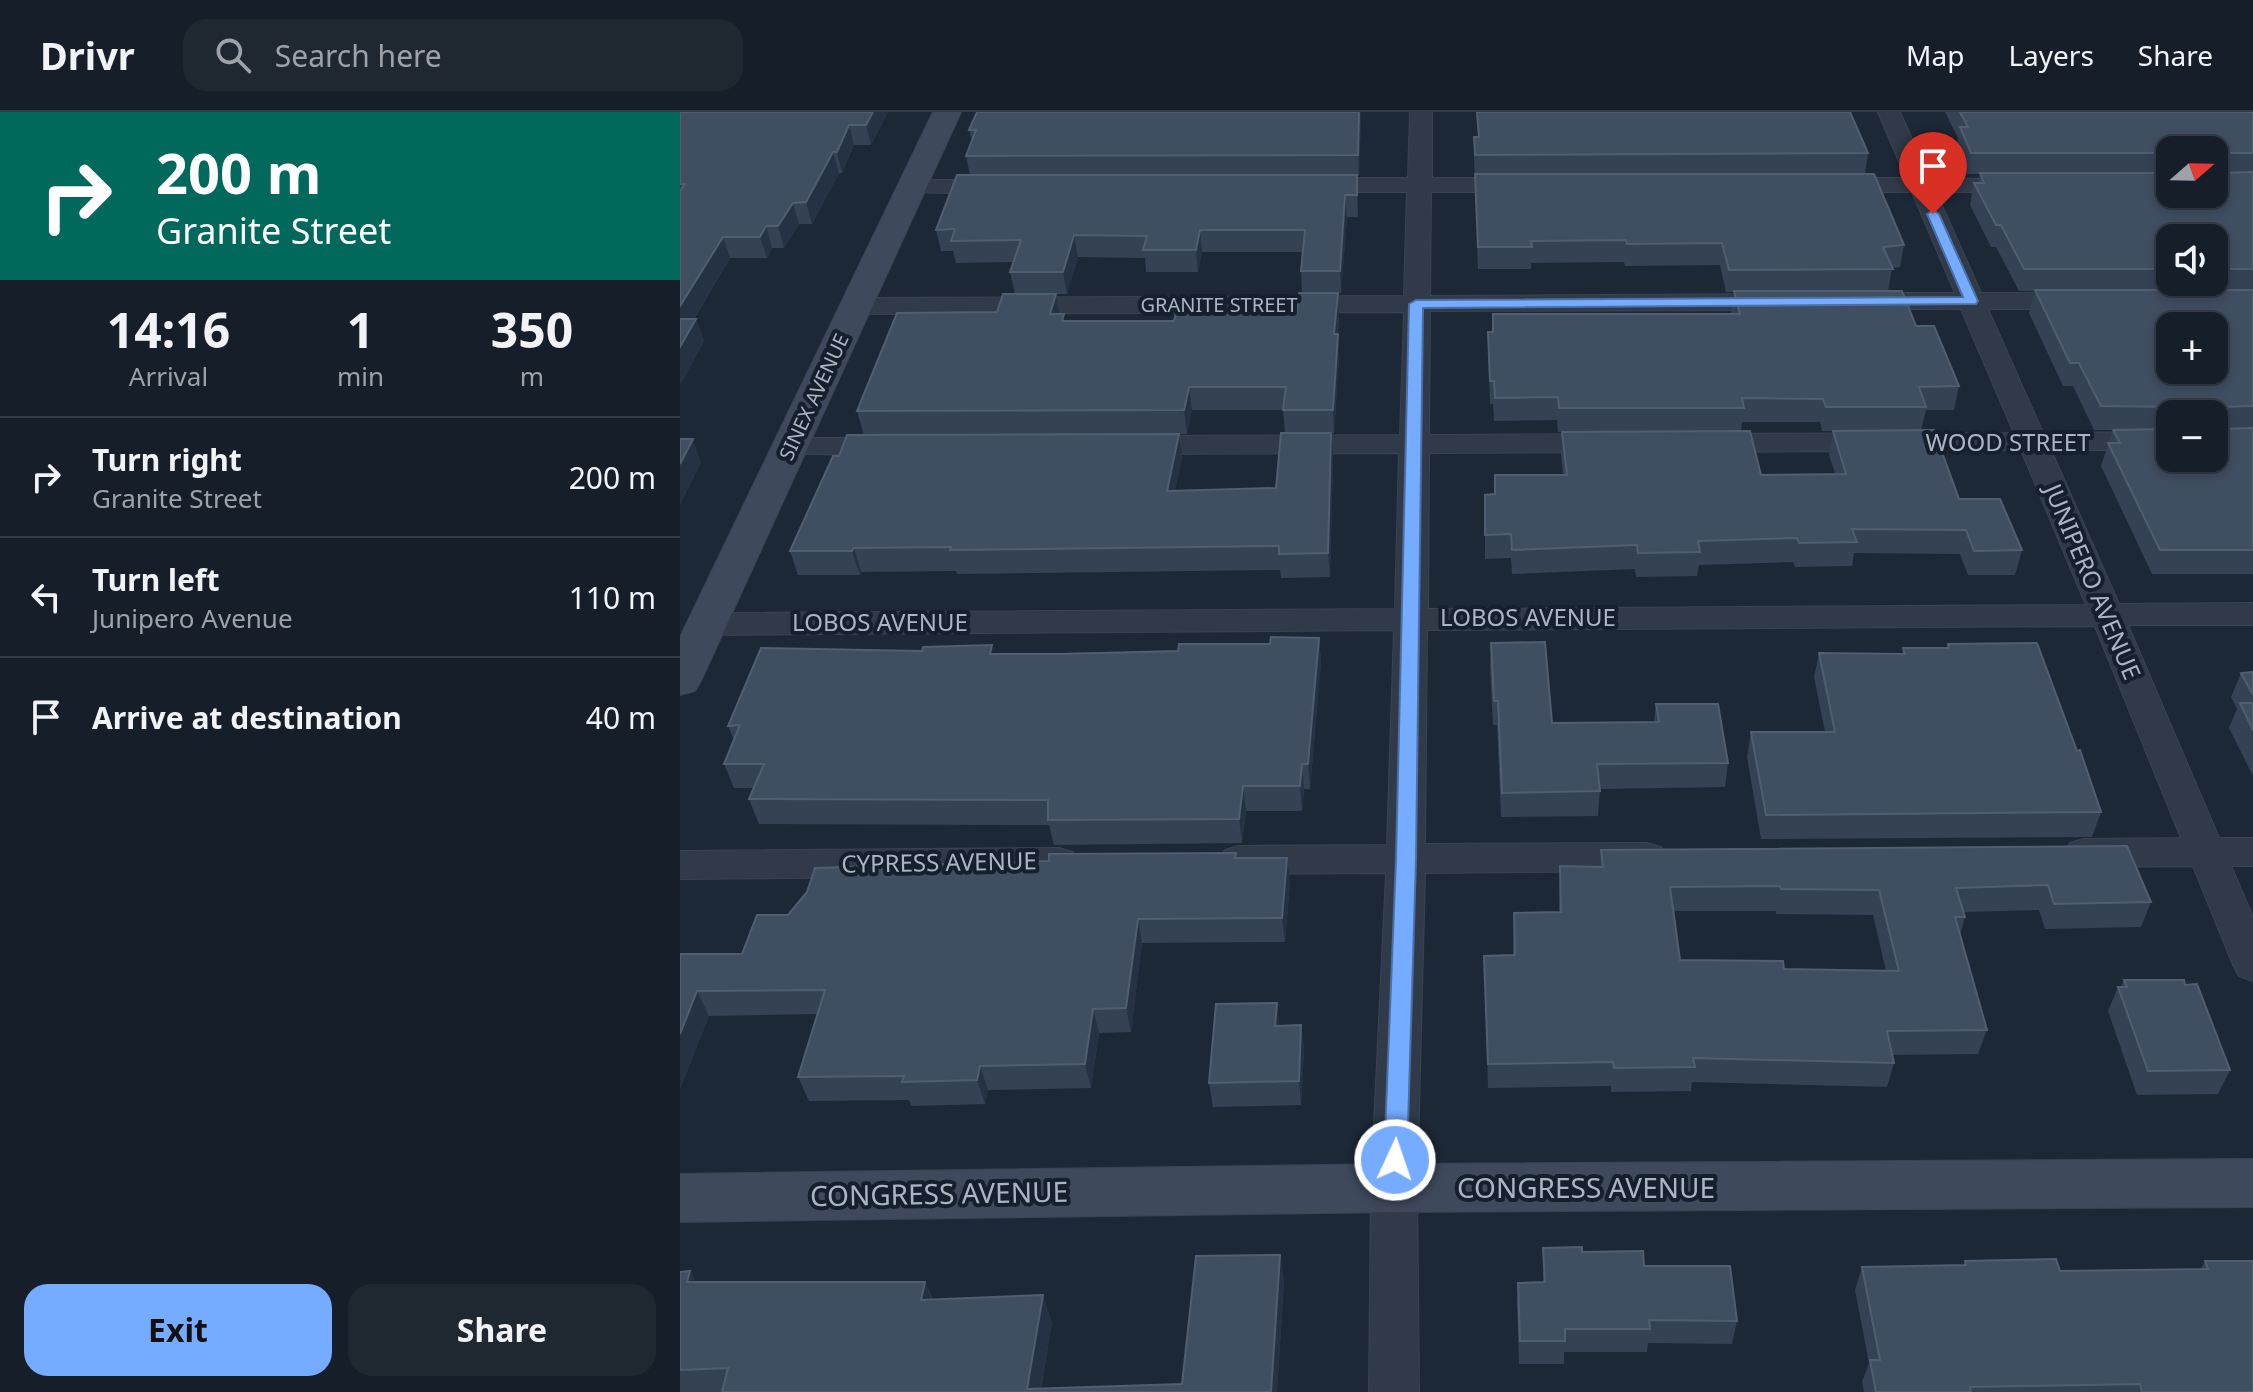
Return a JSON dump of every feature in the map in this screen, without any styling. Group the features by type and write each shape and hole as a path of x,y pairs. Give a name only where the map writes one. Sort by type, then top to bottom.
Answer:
{"street":[{"name":"SINEX AVENUE","path":"680,681 947,112"},
{"path":"1394,1392 1394,1188 1406,859 1408,619 1421,112"},
{"name":"JUNIPERO AVENUE","path":"1889,112 2107,614 2253,965"},
{"path":"1292,185 1544,185"},
{"path":"1810,185 2045,185"},
{"path":"911,187 1022,187"},
{"name":"GRANITE STREET","path":"856,306 2112,301"},
{"name":"WOOD STREET","path":"1682,443 2156,441"},
{"path":"1109,445 1635,443"},
{"path":"791,447 918,447"},
{"name":"LOBOS AVENUE","path":"707,624 2253,614"},
{"path":"2045,853 2253,852"},
{"path":"1201,860 1678,856"},
{"name":"CYPRESS AVENUE","path":"680,865 1090,861"},
{"name":"CONGRESS AVENUE","path":"680,1198 1394,1188 2253,1183"}],"building":[{"path":"680,112 873,112 866,125 849,125 837,152 833,152 806,202 793,203 778,226 766,226 760,237 723,237 680,306 680,191 685,184 680,184"},
{"path":"977,112 1359,112 1358,155 966,156 976,130 969,130"},
{"path":"1477,112 1850,112 1868,153 1475,155 1474,137 1479,137"},
{"path":"1960,112 2253,112 2253,153 2228,153 2228,136 2156,136 2156,153 1971,153 1960,127 1968,127"},
{"path":"2253,172 2253,269 2228,269 2228,224 2156,224 2156,269 2024,269 1974,183 1984,183 1980,173 2156,173 2156,208 2228,208 2228,173"},
{"path":"1475,174 1874,174 1904,245 1883,247 1893,269 1729,270 1722,243 1531,241 1532,247 1478,247"},
{"path":"957,175 1357,175 1357,195 1345,195 1340,271 1301,271 1305,230 1200,230 1196,250 1143,250 1147,236 1074,235 1063,272 1010,272 1021,240 951,241 955,229 936,230"},
{"path":"2035,290 2156,290 2156,296 2228,296 2228,290 2253,290 2253,406 2228,407 2228,400 2156,400 2156,407 2101,406 2079,363 2070,363"},
{"path":"1734,291 1902,291 1916,326 1934,326 1959,386 1919,387 1926,407 1826,407 1823,399 1742,398 1744,408 1559,408 1558,397 1495,398 1494,381 1490,381 1488,332 1493,332 1493,314 1740,314"},
{"path":"1299,293 1338,293 1333,410 1283,410 1286,387 1189,387 1184,410 857,411 897,313 997,312 1003,294 1056,294 1050,314 1064,314 1062,321 1174,321 1176,313 1297,312"},
{"path":"680,319 696,319 680,347"},
{"path":"2253,428 2253,550 2160,550 2108,443 2120,443 2113,430 2156,429 2156,472 2228,472 2228,429"},
{"path":"1934,430 1959,499 2000,499 2022,550 1974,551 1966,530 1852,529 1857,542 1799,543 1797,538 1698,541 1700,552 1638,553 1637,545 1512,550 1511,534 1485,535 1485,495 1495,494 1495,475 1567,475 1562,432 1750,431 1761,475 1846,474 1833,431"},
{"path":"1281,433 1331,433 1328,553 1279,554 1279,546 790,551 833,456 839,456 847,435 1179,434 1167,491 1276,488"},
{"path":"680,439 693,439 680,464"},
{"path":"1271,637 1319,638 1308,764 1302,764 1300,786 1243,786 1239,819 1048,820 1048,800 749,799 764,764 724,764 740,725 728,726 761,648 922,651 923,647 992,645 990,654 1060,654 1178,651 1179,644 1270,644"},
{"path":"1545,642 1552,723 1659,722 1656,704 1718,704 1728,763 1597,764 1600,791 1502,793 1498,701 1494,701 1491,643"},
{"path":"2037,643 2101,812 1766,815 1751,732 1835,732 1819,653 1905,654 1903,648 1949,648 1948,644"},
{"path":"2253,672 2253,695 2241,673"},
{"path":"2240,703 2253,703 2253,730"},
{"path":"2127,846 2151,902 2054,904 2048,885 1956,888 1965,917 1955,917 1987,1030 1887,1031 1894,1063 1693,1058 1695,1067 1614,1068 1613,1062 1488,1064 1484,956 1515,955 1514,913 1561,912 1560,866 1603,867 1601,850","holes":["1780,886 1781,889 1879,890 1899,971 1784,969 1783,961 1680,960 1670,887"]},
{"path":"1236,853 1235,858 1287,858 1282,918 1138,919 1126,1008 1093,1009 1085,1064 980,1066 977,1080 902,1082 904,1076 798,1077 825,990 697,991 680,1034 680,954 742,954 757,915 788,915 807,892 815,868 1049,861 1049,854"},
{"path":"2124,980 2184,980 2185,985 2197,984 2230,1070 2148,1071 2118,987 2127,987"},
{"path":"1277,1003 1275,1026 1301,1025 1299,1081 1209,1083 1216,1004"},
{"path":"1582,1247 1582,1252 1643,1251 1644,1266 1730,1266 1737,1321 1649,1320 1650,1329 1565,1329 1565,1341 1520,1341 1518,1283 1545,1282 1543,1248"},
{"path":"1280,1255 1271,1392 722,1392 728,1368 680,1370 680,1272 690,1271 687,1282 925,1282 921,1300 1043,1295 1027,1389 1182,1384 1196,1256"},
{"path":"2056,1259 2060,1271 2208,1269 2205,1261 2253,1261 2253,1392 2142,1392 2140,1384 1970,1387 1971,1392 1876,1392 1870,1360 1880,1360 1862,1267"}],"route":[{"path":"1395,1160 1406,859 1416,304 1971,301 1933,214"}]}
